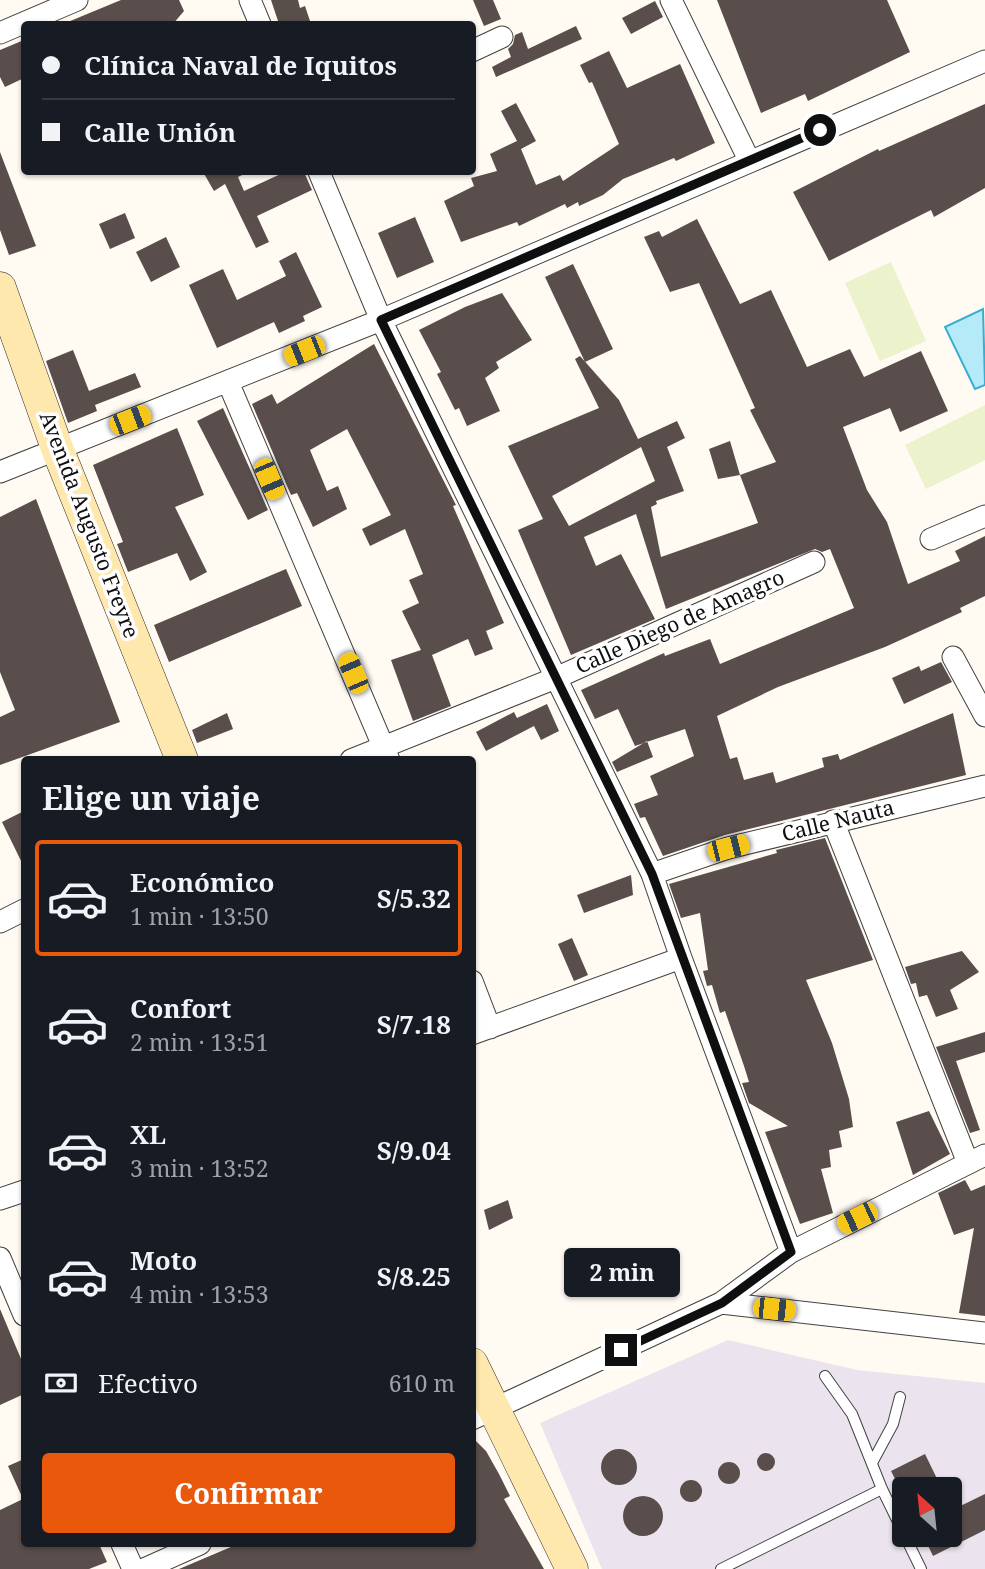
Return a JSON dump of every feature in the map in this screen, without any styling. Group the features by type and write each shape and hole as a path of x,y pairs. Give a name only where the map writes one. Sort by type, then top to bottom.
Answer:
{"main road":[{"name":"Avenida Augusto Freyre","path":"0,288 57,448 180,756"},
{"path":"476,1381 484,1414 572,1569"}],"street":[{"path":"28,21 77,0"},
{"path":"250,0 259,21"},
{"path":"671,0 749,160"},
{"path":"0,33 21,24"},
{"path":"476,49 502,37"},
{"path":"0,472 381,320 985,61"},
{"path":"320,175 381,320 558,677 652,874 791,1252"},
{"path":"228,382 387,752"},
{"path":"931,539 985,516"},
{"name":"Calle Diego de Amagro","path":"369,756 387,752 814,562"},
{"path":"953,657 985,716"},
{"name":"Calle Nauta","path":"652,874 728,848 985,786"},
{"path":"484,1414 722,1303 791,1252 976,1159 833,821"},
{"path":"0,922 21,912"},
{"path":"476,1003 481,1031 681,958"},
{"path":"0,1199 21,1192"},
{"path":"0,1258 21,1308"},
{"path":"722,1303 985,1333"},
{"path":"123,1547 133,1569"},
{"path":"144,1569 193,1547"}],"lane":[{"path":"825,1376 852,1414 882,1489 921,1569"},
{"path":"872,1463 893,1424 900,1397"},
{"path":"720,1569 882,1489"}],"shaded area":[{"path":"728,1340 857,1370 985,1383 985,1569 602,1569 540,1423"}],"green space":[{"path":"891,262 926,341 880,361 845,283"},
{"path":"985,405 985,460 926,489 905,445"}],"water":[{"path":"983,309 985,385 975,389 945,327"}],"building":[{"path":"121,0 179,0 184,11 176,21 70,21"},
{"path":"271,0 298,0 300,8 305,6 310,21 278,21"},
{"path":"473,0 493,0 501,19 484,26"},
{"path":"717,0 887,0 910,52 808,101 805,94 761,113"},
{"path":"655,1 663,17 631,34 622,18"},
{"path":"576,26 582,39 496,77 492,67 511,57 508,49 513,44 515,35 522,32 528,49"},
{"path":"21,41 21,79 5,87 0,77 0,50"},
{"path":"609,51 627,88 680,64 715,143 676,161 674,158 623,179 603,195 579,206 578,202 567,208 565,204 519,226 517,222 461,242 444,201 474,186 471,178 497,171 490,154 517,141 501,111 516,103 536,141 521,149 536,185 560,175 563,181 619,144 592,82 589,83 580,65"},
{"path":"985,104 985,188 934,217 931,210 829,261 793,192 878,149 879,151"},
{"path":"0,152 36,246 9,255 0,230"},
{"path":"205,175 242,175 238,177 244,191 279,175 305,175 312,190 257,216 269,242 256,248 225,184 214,191"},
{"path":"125,213 135,238 110,249 99,224"},
{"path":"415,217 434,262 397,278 378,233"},
{"path":"697,219 740,304 771,290 807,367 850,349 864,377 921,351 948,411 900,432 890,408 843,427 867,490 887,522 908,584 960,561 955,551 985,536 985,596 960,608 962,612 885,647 778,687 717,716 730,759 737,757 744,780 773,772 776,783 824,767 822,758 838,754 840,760 953,713 966,775 725,835 663,856 645,817 640,818 634,804 658,795 650,776 694,756 685,729 635,746 618,709 595,719 581,690 664,653 665,656 710,639 720,664 854,608 830,549 822,552 815,549 666,609 636,514 584,537 596,566 621,554 655,619 571,655 518,530 543,519 508,446 599,408 575,359 580,356 619,400 638,439 677,421 685,438 667,447 684,491 656,501 657,504 651,507 661,557 758,523 740,475 776,462 750,410 755,408 699,283 670,292 644,237 659,231 662,237","holes":["641,447 655,481 569,526 552,496"]},
{"path":"166,237 180,267 151,282 136,252"},
{"path":"296,252 322,307 303,316 305,321 279,333 274,322 217,348 189,285 223,269 237,300 286,276 279,261"},
{"path":"573,264 613,349 585,362 545,277"},
{"path":"502,293 532,340 496,362 499,368 485,378 500,411 467,426 459,408 455,410 437,374 441,372 419,330 465,307"},
{"path":"374,344 456,505 453,506 504,623 486,631 493,649 475,656 468,639 432,655 451,706 413,721 391,660 421,650 402,611 419,603 409,580 423,574 405,529 370,546 362,529 391,515 347,429 310,450 327,491 338,486 347,509 313,527 297,493 291,495 252,404 272,394 277,404"},
{"path":"73,350 89,391 135,373 141,387 95,405 97,411 68,423 46,361"},
{"path":"223,408 268,510 248,520 197,421"},
{"path":"177,428 204,495 175,507 207,572 190,581 177,553 128,572 117,544 123,542 93,465"},
{"path":"730,441 740,475 718,479 709,449"},
{"path":"36,499 120,722 0,765 0,717 15,710 0,672 0,517"},
{"path":"286,569 302,606 169,662 154,625"},
{"path":"941,662 952,682 904,704 892,678 919,666 921,671"},
{"path":"547,704 559,731 541,740 534,726 486,751 476,732 514,712 517,718"},
{"path":"227,713 233,729 197,743 192,730"},
{"path":"647,741 653,757 617,772 612,762"},
{"path":"21,812 21,861 2,822"},
{"path":"825,838 873,960 806,980 832,1043 849,1099 853,1127 839,1131 842,1147 829,1150 831,1167 821,1169 833,1213 800,1224 765,1132 788,1126 749,1103 742,1083 749,1082 725,1011 720,1013 712,985 707,986 703,971 708,970 700,913 681,918 669,884 777,853 776,850"},
{"path":"631,875 633,895 584,913 577,895"},
{"path":"572,938 588,975 574,981 558,944"},
{"path":"962,951 979,972 950,990 958,1009 936,1017 927,995 919,997 916,983 911,984 905,967"},
{"path":"985,1032 985,1052 956,1061 980,1130 970,1133 936,1047"},
{"path":"929,1111 950,1154 913,1175 896,1122"},
{"path":"965,1180 971,1191 985,1185 985,1316 959,1313 974,1228 954,1235 938,1193"},
{"path":"508,1200 513,1218 489,1230 484,1210"},
{"path":"0,1309 21,1359 21,1395 0,1405"},
{"path":"476,1441 486,1451 499,1474 510,1496 504,1499 544,1569 179,1569 231,1547 476,1547"},
{"path":"619,1449 632,1454 637,1467 632,1480 619,1485 606,1480 601,1467 606,1454"},
{"path":"766,1453 772,1456 775,1462 772,1468 766,1471 760,1468 757,1462 760,1456"},
{"path":"925,1454 936,1477 894,1477 891,1471"},
{"path":"21,1460 21,1495 8,1466"},
{"path":"729,1462 737,1465 740,1473 737,1481 729,1484 721,1481 718,1473 721,1465"},
{"path":"687,1480 695,1480 702,1487 702,1495 695,1502 687,1502 680,1495 680,1487"},
{"path":"985,1494 985,1530 962,1542 962,1505"},
{"path":"643,1496 657,1502 663,1516 657,1530 643,1536 629,1530 623,1516 629,1502"},
{"path":"21,1500 21,1547 100,1547 107,1562 89,1569 0,1569 0,1510"},
{"path":"929,1547 951,1547 933,1556"}],"route":[{"path":"621,1350 722,1303 791,1252 652,874 558,677 381,320 820,130"}]}
